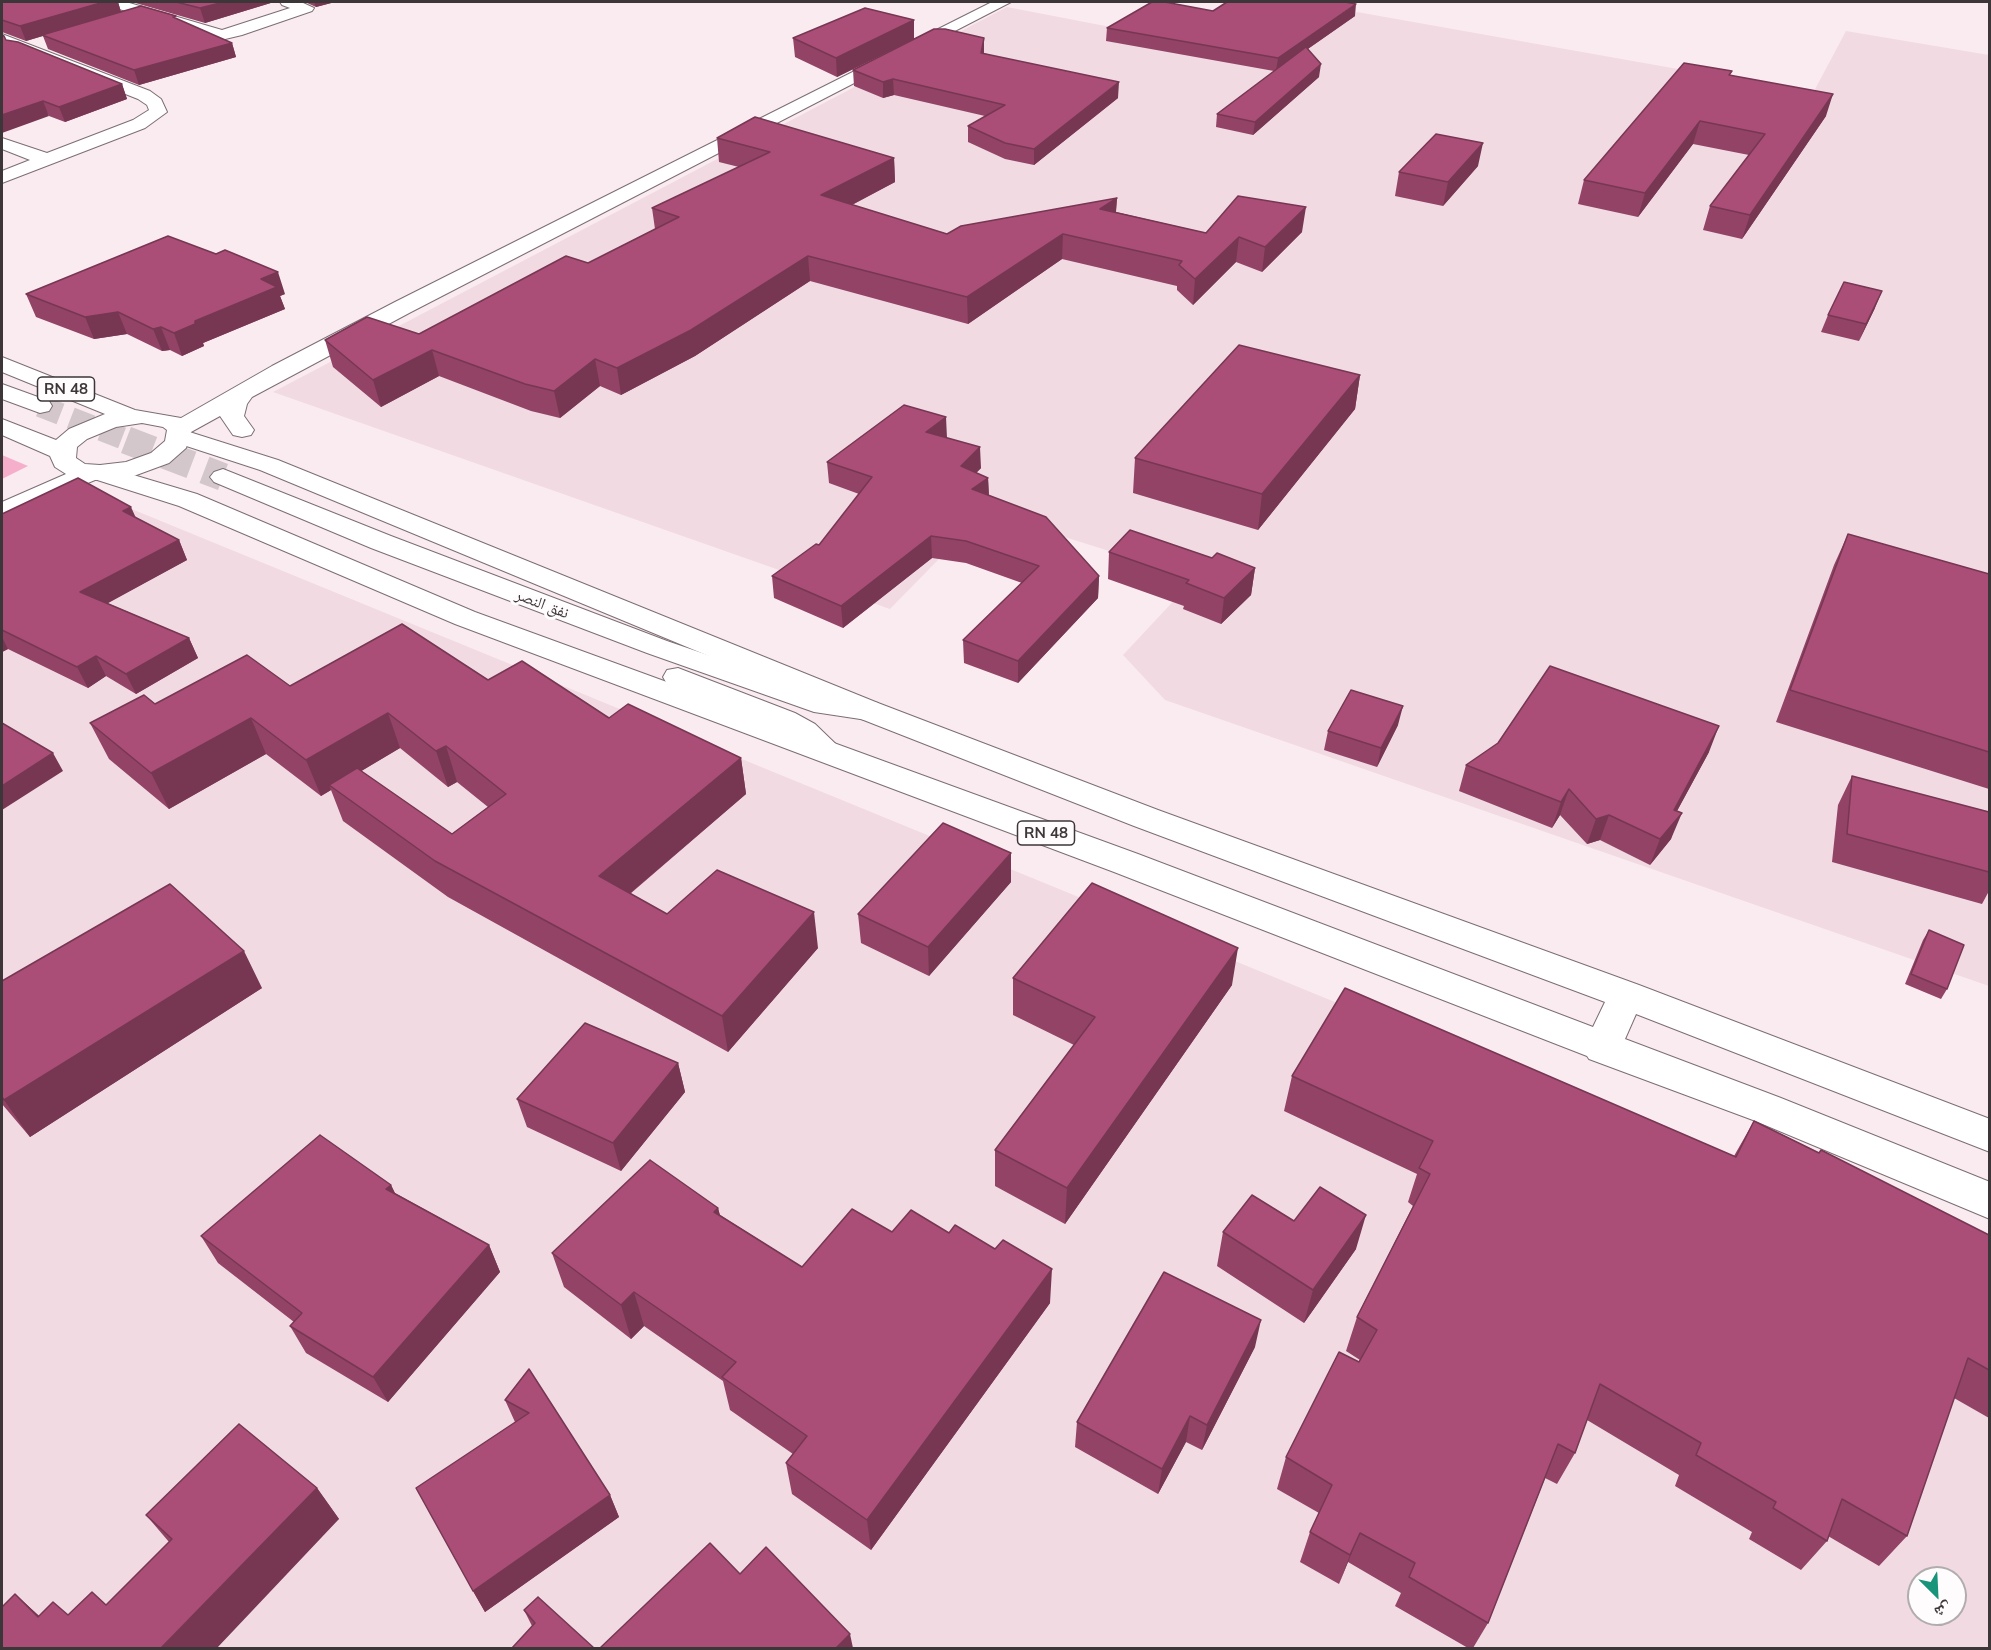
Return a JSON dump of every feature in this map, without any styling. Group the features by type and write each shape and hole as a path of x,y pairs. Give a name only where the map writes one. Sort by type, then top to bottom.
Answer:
{"main road":[{"path":"111,2 221,35 247,29 306,8 287,2"},
{"path":"2,511 95,473 147,464 170,451 180,433 280,371 778,114 1003,2"},
{"path":"114,22 174,4"},
{"path":"2,39 144,95 155,103 158,112 139,124 2,177"},
{"path":"2,55 48,41"},
{"path":"2,143 45,159"},
{"path":"2,492 62,454 67,443 86,430 111,420 142,416 212,393 403,307"},
{"name":"RN 48","path":"2,364 142,416"},
{"path":"2,391 32,410 2,405"},
{"path":"241,396 235,403 232,416 242,430"},
{"path":"142,416 171,421 180,433 269,465 764,666 867,711 1146,818 1626,995 1989,1136"},
{"path":"2,426 62,454 70,467 95,473"},
{"name":"RN 48","path":"95,473 188,500 465,618 1126,863 1602,1048 1767,1109 1989,1201"},
{"name":"نفق النصر","path":"828,753 804,731 784,720 214,482 626,636 814,702 867,711"},
{"path":"1126,863 1146,818"},
{"path":"1602,1048 1626,995"}],"shaded area":[{"path":"1007,7 1292,62 1357,12 1813,93 1846,31 1989,55 1989,986 1165,700 1123,655 1195,578 985,512 890,609 273,392"},
{"path":"2,455 28,466 2,479"},
{"path":"73,485 1989,1270 1989,1648 2,1648 2,523"}],"building":[{"path":"2,2 104,2 20,26 2,20"},
{"path":"176,2 224,2 200,8"},
{"path":"1152,2 1165,2 1213,11 1227,2 1345,2 1356,4 1278,58 1107,28"},
{"path":"141,6 176,16 173,17 232,43 134,70 42,35"},
{"path":"865,8 914,20 836,58 793,38"},
{"path":"934,29 945,29 984,38 981,53 1119,82 1034,149 1005,143 968,126 1005,105 893,79 883,82 853,70"},
{"path":"2,35 6,40 18,42 122,84 59,107 43,101 2,115"},
{"path":"1306,47 1321,64 1255,122 1217,114"},
{"path":"1684,63 1732,71 1729,75 1833,94 1750,215 1710,206 1765,134 1700,121 1645,193 1584,180"},
{"path":"755,117 894,158 821,195 947,234 961,226 1117,198 1100,209 1206,233 1238,196 1306,207 1265,247 1239,237 1195,279 1179,265 1182,261 1063,234 967,297 808,256 691,330 617,368 595,359 554,391 525,384 432,350 373,380 325,340 367,317 419,334 566,256 588,263 679,217 652,208 770,152 717,138"},
{"path":"1436,134 1483,143 1448,182 1399,172"},
{"path":"168,236 216,254 225,250 278,272 261,279 277,287 195,321 195,324 174,333 161,327 153,329 118,312 85,317 26,294"},
{"path":"1844,282 1882,291 1866,324 1828,315"},
{"path":"1239,345 1360,375 1262,494 1135,458"},
{"path":"904,405 946,417 926,432 980,447 961,466 988,478 972,489 1046,517 1099,576 1018,661 963,640 1039,566 966,541 931,536 841,606 772,576 816,544 819,545 872,477 827,462"},
{"path":"78,478 131,507 123,511 179,540 80,592 189,638 126,674 96,656 77,667 2,630 2,514"},
{"path":"1130,530 1212,558 1217,553 1255,568 1224,598 1186,583 1189,580 1109,552"},
{"path":"1848,534 1989,574 1989,752 1790,690"},
{"path":"402,624 488,680 522,661 609,718 628,704 741,758 599,876 667,914 717,870 814,912 722,1016 435,861 329,785 357,768 452,834 506,794 446,746 436,751 388,713 306,760 251,718 151,773 90,723 144,695 155,704 247,655 290,686"},
{"path":"1550,666 1719,726 1674,810 1682,813 1660,839 1609,815 1596,819 1569,789 1561,802 1466,765 1498,743"},
{"path":"1351,690 1403,706 1381,748 1328,731"},
{"path":"2,723 53,753 2,786"},
{"path":"1852,776 1989,812 1989,872 1847,834"},
{"path":"943,823 1011,853 928,947 858,914"},
{"path":"1092,883 1238,948 1067,1188 995,1150 1095,1017 1013,978"},
{"path":"170,884 244,951 4,1100 2,1097 2,981"},
{"path":"1929,930 1964,945 1947,989 1911,974"},
{"path":"1345,988 1736,1157 1754,1121 1819,1153 1821,1150 1989,1235 1989,1370 1968,1358 1907,1536 1842,1499 1827,1541 1773,1508 1776,1502 1696,1455 1701,1443 1600,1384 1575,1453 1558,1444 1488,1623 1409,1577 1415,1563 1360,1533 1350,1555 1310,1532 1332,1485 1286,1457 1339,1352 1359,1362 1377,1330 1357,1317 1430,1174 1419,1168 1433,1141 1292,1076"},
{"path":"585,1023 678,1063 613,1143 517,1099"},
{"path":"320,1135 391,1185 386,1189 489,1245 373,1377 290,1326 302,1313 201,1236"},
{"path":"650,1160 718,1208 714,1212 802,1267 852,1209 892,1232 911,1210 949,1233 955,1225 995,1249 1003,1240 1052,1269 867,1520 786,1463 807,1436 722,1377 736,1362 634,1292 621,1305 552,1253"},
{"path":"1320,1187 1366,1215 1313,1290 1223,1232 1252,1195 1294,1221"},
{"path":"1164,1272 1261,1320 1207,1425 1190,1416 1162,1469 1077,1422"},
{"path":"529,1369 610,1495 473,1591 416,1488 529,1413 505,1400"},
{"path":"239,1424 317,1488 161,1648 2,1648 2,1607 15,1594 38,1617 53,1602 68,1615 92,1592 106,1605 172,1539 146,1515"},
{"path":"710,1543 740,1574 766,1547 850,1634 836,1648 600,1648"},
{"path":"538,1597 594,1648 512,1648 535,1623 524,1610"}],"tunnel":[{"path":"40,406 130,441"},
{"path":"126,440 223,477"}]}
